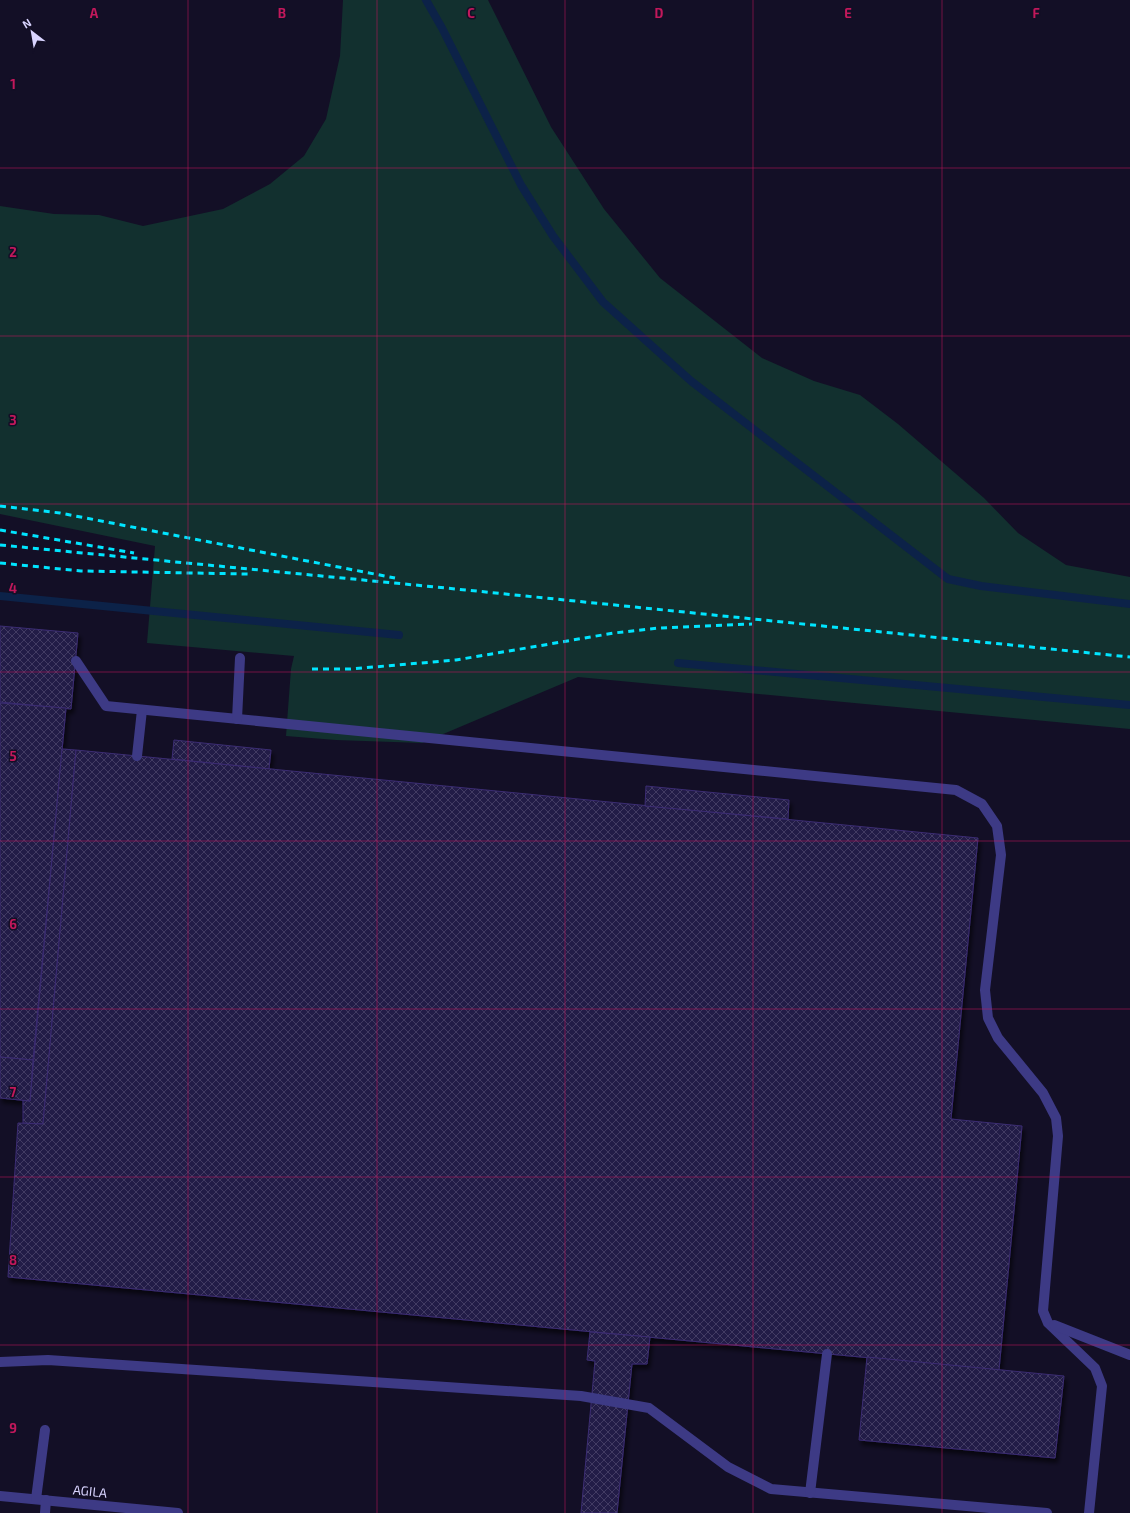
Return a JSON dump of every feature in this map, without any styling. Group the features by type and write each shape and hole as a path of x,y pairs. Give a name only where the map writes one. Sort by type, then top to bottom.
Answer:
{"lane":[{"path":"237,719 240,658"},
{"path":"76,660 106,706 956,790 982,804 997,826 1001,855 985,990 988,1018 998,1038 1043,1093 1056,1118 1058,1136 1043,1311 1048,1323 1095,1368 1102,1386 1089,1513"},
{"path":"137,756 142,710"},
{"path":"1048,1323 1130,1355"},
{"path":"810,1493 827,1354"},
{"path":"0,1362 48,1360 581,1396 649,1408 728,1467 771,1489 1047,1513"},
{"path":"45,1430 41,1500 45,1513"},
{"name":"AGILA","path":"0,1496 178,1513"}],"green space":[{"path":"343,0 488,0 551,127 604,209 660,278 762,358 814,381 860,395 898,424 984,498 1018,533 1066,565 1130,577 1130,729 578,677 422,743 336,740 286,736 291,669 294,656 147,643 155,546 0,514 0,206 54,214 99,215 143,226 223,209 270,184 304,156 326,119 340,56"}],"building":[{"path":"0,626 78,633 71,709 0,702"},
{"path":"0,703 66,708 33,1060 0,1057"},
{"path":"174,740 271,750 269,769 172,759"},
{"path":"62,749 76,750 43,1124 23,1123 23,1100 30,1101"},
{"path":"76,750 978,838 951,1119 1022,1126 999,1370 8,1277 18,1123 43,1124"},
{"path":"646,786 789,800 788,819 645,806"},
{"path":"0,1057 33,1060 30,1101 0,1098"},
{"path":"590,1332 650,1337 647,1364 632,1364 617,1513 581,1513 595,1361 587,1360"},
{"path":"867,1357 1064,1376 1055,1458 859,1440"}],"waterway":[{"path":"426,0 442,28 521,185 553,236 603,302 691,381 948,579 981,586 1130,604"},
{"path":"0,596 399,635"},
{"path":"678,663 1130,705"}],"railway":[{"path":"0,506 60,513 395,578"},
{"path":"0,530 134,553"},
{"path":"0,545 1130,657"},
{"path":"0,563 81,571 248,574"},
{"path":"312,669 350,669 456,660 614,633 659,628 752,624"}]}
